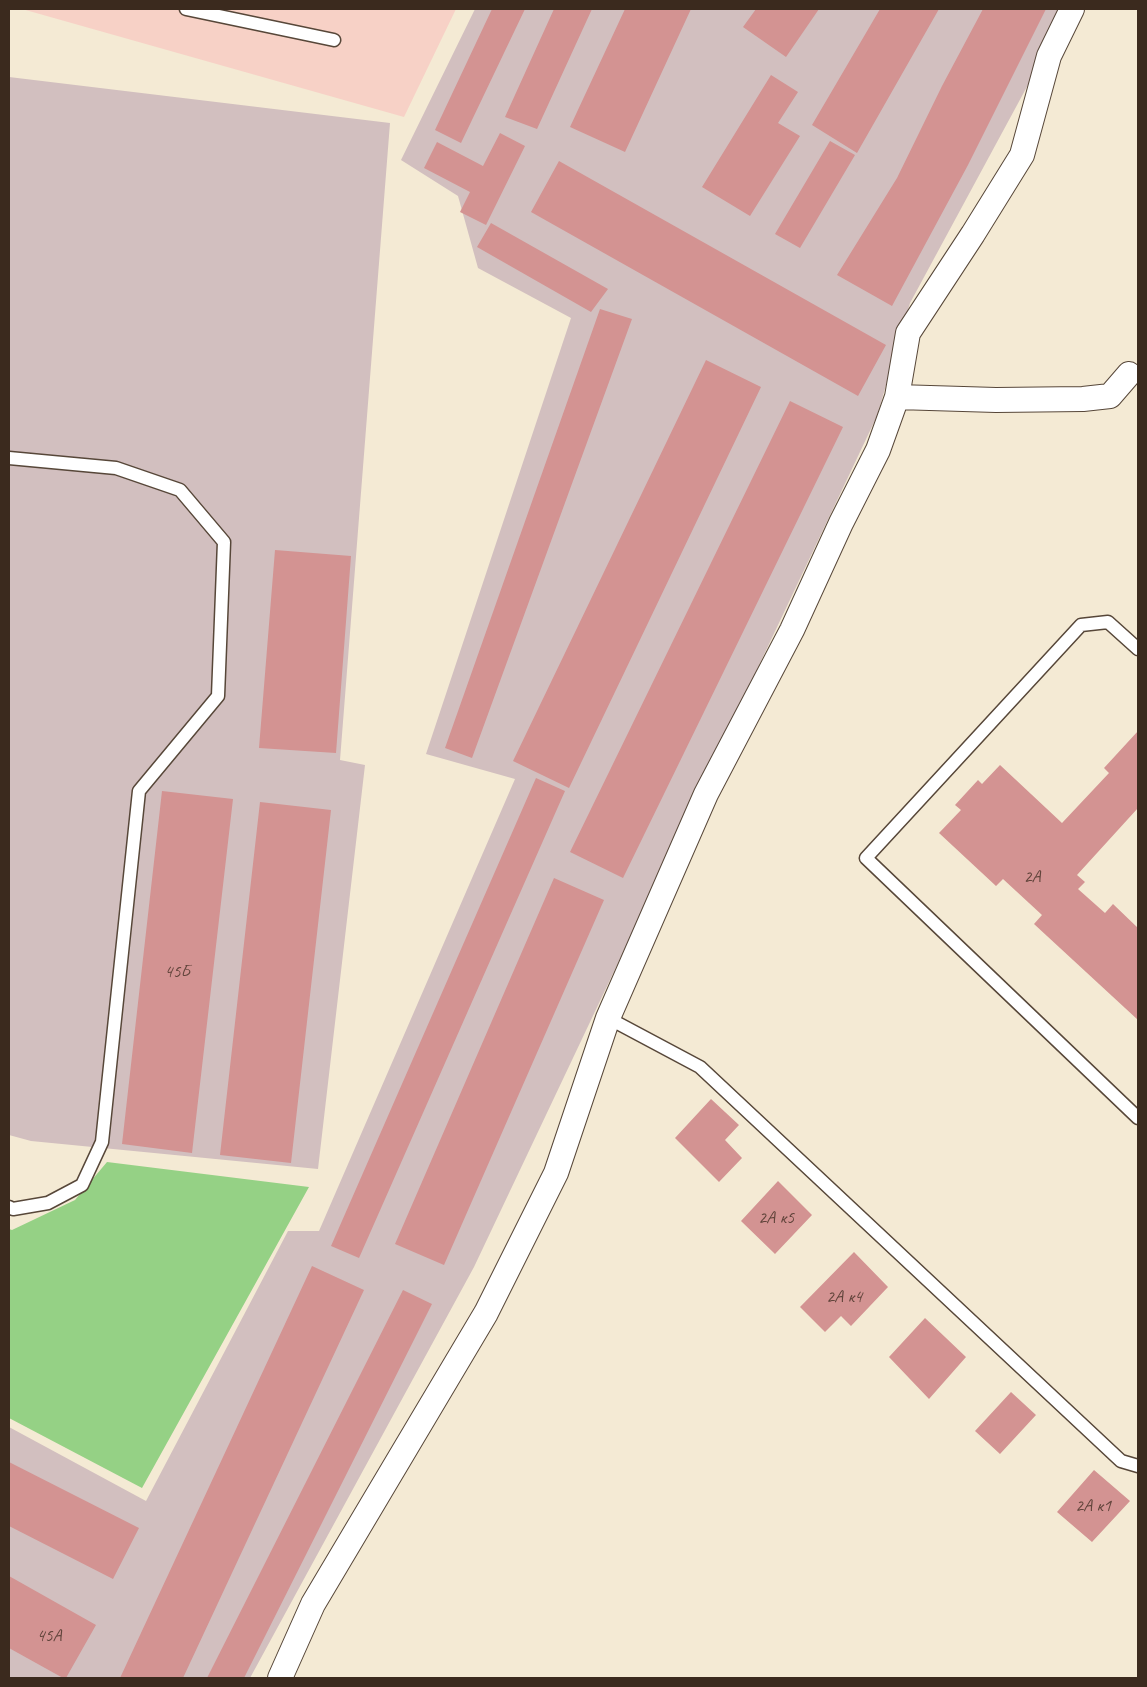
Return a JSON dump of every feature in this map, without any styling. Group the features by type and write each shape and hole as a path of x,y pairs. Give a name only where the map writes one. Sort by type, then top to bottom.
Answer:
{"street":[{"path":"280,1678 313,1604 486,1313 556,1173 608,1018 706,794 792,630 841,523 878,450 897,397 908,333 1022,155 1049,56 1072,9"},
{"path":"897,397 996,400 1083,399 1110,396 1129,374"}],"lane":[{"path":"186,9 334,40"},
{"path":"9,458 116,468 180,490 224,542 218,696 139,791 102,1142 82,1185 48,1204 9,1207"},
{"path":"1138,649 1108,622 1081,625 866,858 1138,1118"},
{"path":"608,1018 700,1067 1121,1461 1138,1466"}],"shaded area":[{"path":"22,9 456,9 404,117"},
{"path":"475,9 1069,9 910,303 877,416 474,1267 250,1678 11,1678 9,1677 9,1427 146,1501 288,1231 319,1231 515,779 426,754 571,318 478,268 458,196 401,160"},
{"path":"9,77 390,123 340,760 365,765 318,1169 31,1141 9,1135"}],"green space":[{"path":"107,1162 309,1187 142,1488 9,1418 9,1229 12,1230 75,1200"}],"building":[{"path":"492,9 525,9 461,143 435,130"},
{"path":"554,9 592,9 537,129 505,117"},
{"path":"625,9 691,9 625,152 570,127"},
{"path":"756,9 819,9 786,57 743,27"},
{"path":"880,9 939,9 857,153 812,125"},
{"path":"983,9 1046,9 968,165 892,306 837,275 897,178 942,86"},
{"path":"771,75 798,92 778,123 800,136 750,216 702,187"},
{"path":"500,133 525,146 486,225 460,212 470,192 424,168 437,142 483,166"},
{"path":"830,141 855,155 800,248 775,234"},
{"path":"559,161 886,345 858,396 531,212"},
{"path":"491,223 608,289 591,312 477,247"},
{"path":"600,309 632,319 472,758 445,748"},
{"path":"706,360 761,387 569,788 513,761"},
{"path":"790,401 843,427 623,878 570,852"},
{"path":"275,550 351,556 336,753 259,748"},
{"path":"1138,731 1138,808 1077,875 1085,882 1078,889 1105,913 1113,904 1138,928 1138,1020 1034,924 1042,915 1003,879 996,886 939,833 961,810 955,805 978,780 982,784 1000,765 1062,823 1109,773 1104,768"},
{"path":"536,778 565,791 359,1258 331,1246"},
{"path":"162,791 233,799 192,1153 122,1144"},
{"path":"260,802 331,810 291,1163 220,1155"},
{"path":"554,878 604,900 444,1265 395,1244"},
{"path":"711,1099 739,1125 725,1140 742,1158 719,1182 675,1138"},
{"path":"778,1181 812,1215 775,1254 741,1221"},
{"path":"854,1252 888,1287 851,1326 841,1316 825,1332 800,1307"},
{"path":"312,1266 364,1290 183,1678 120,1678"},
{"path":"403,1290 432,1304 244,1678 207,1678"},
{"path":"925,1318 966,1357 929,1399 889,1357"},
{"path":"1011,1392 1036,1415 1000,1454 975,1431"},
{"path":"9,1462 139,1528 113,1579 9,1526"},
{"path":"1094,1470 1130,1501 1092,1542 1057,1512"},
{"path":"9,1576 96,1625 66,1678 9,1648"}]}
